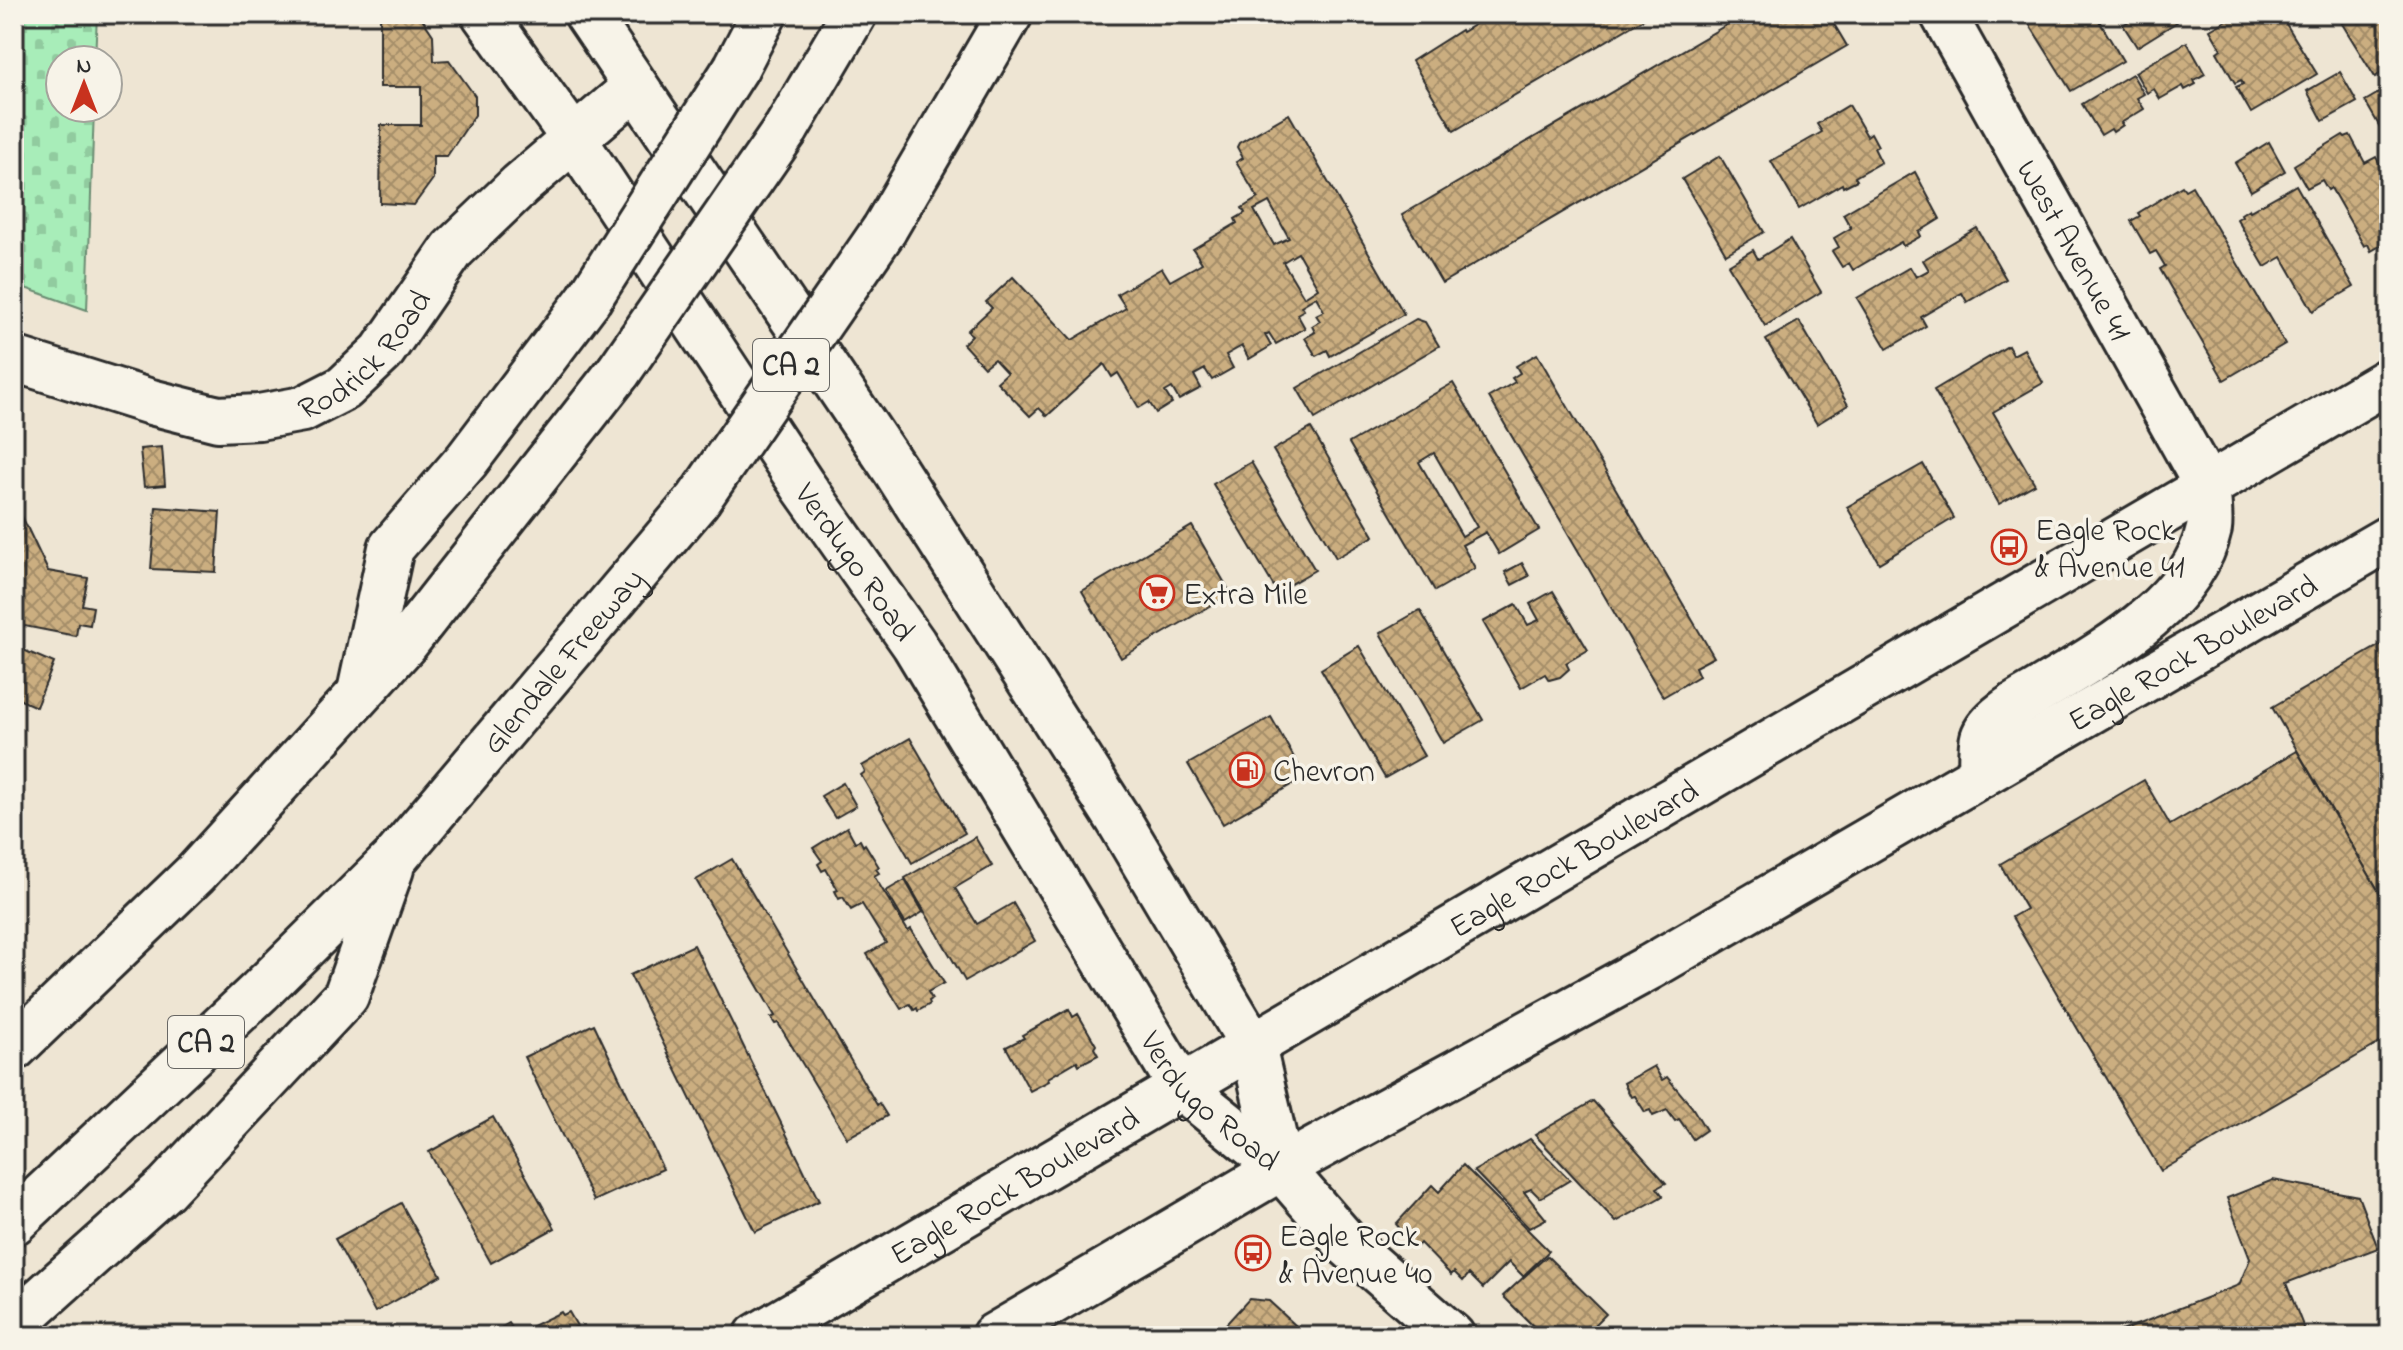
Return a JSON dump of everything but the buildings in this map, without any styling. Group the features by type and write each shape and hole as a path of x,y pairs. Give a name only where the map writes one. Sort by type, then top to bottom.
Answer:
{"main road":[{"name":"Verdugo Road","path":"484,14 574,139 803,486 914,644 1181,1087 1281,1168"},
{"name":"Verdugo Road","path":"587,14 895,470 1118,819 1253,1046 1281,1168"},
{"path":"359,695 391,548 467,460 589,299 736,68 764,14"},
{"path":"14,1048 196,873 405,644 619,371 786,129 854,14"},
{"name":"Glendale Freeway","path":"14,1222 260,991 395,858 698,500 884,230 1010,14"},
{"name":"West Avenue 41","path":"1943,14 2207,486"},
{"name":"Rodrick Road","path":"14,359 151,402 218,419 259,417 303,409 344,388 382,352 453,249 635,87"},
{"name":"Eagle Rock Boulevard","path":"757,1336 2389,380"},
{"path":"1981,775 1983,736 1994,723 2013,706 2119,642 2147,620 2192,572 2209,528 2207,486"},
{"name":"Eagle Rock Boulevard","path":"994,1336 1144,1251 1281,1168 1650,967 2389,538"},
{"path":"14,1324 166,1188 346,996 395,858"},
{"path":"1281,1168 1348,1245 1452,1336"}],"green space":[{"path":"14,14 97,14 96,44 44,44 44,124 93,124 87,310 14,284"}],"place":[{"name":"Eagle Rock & Avenue 41","path":"2009,547"},
{"name":"Extra Mile","path":"1157,593"},
{"name":"Chevron","path":"1247,770"},
{"name":"Eagle Rock & Avenue 40","path":"1253,1253"}]}
